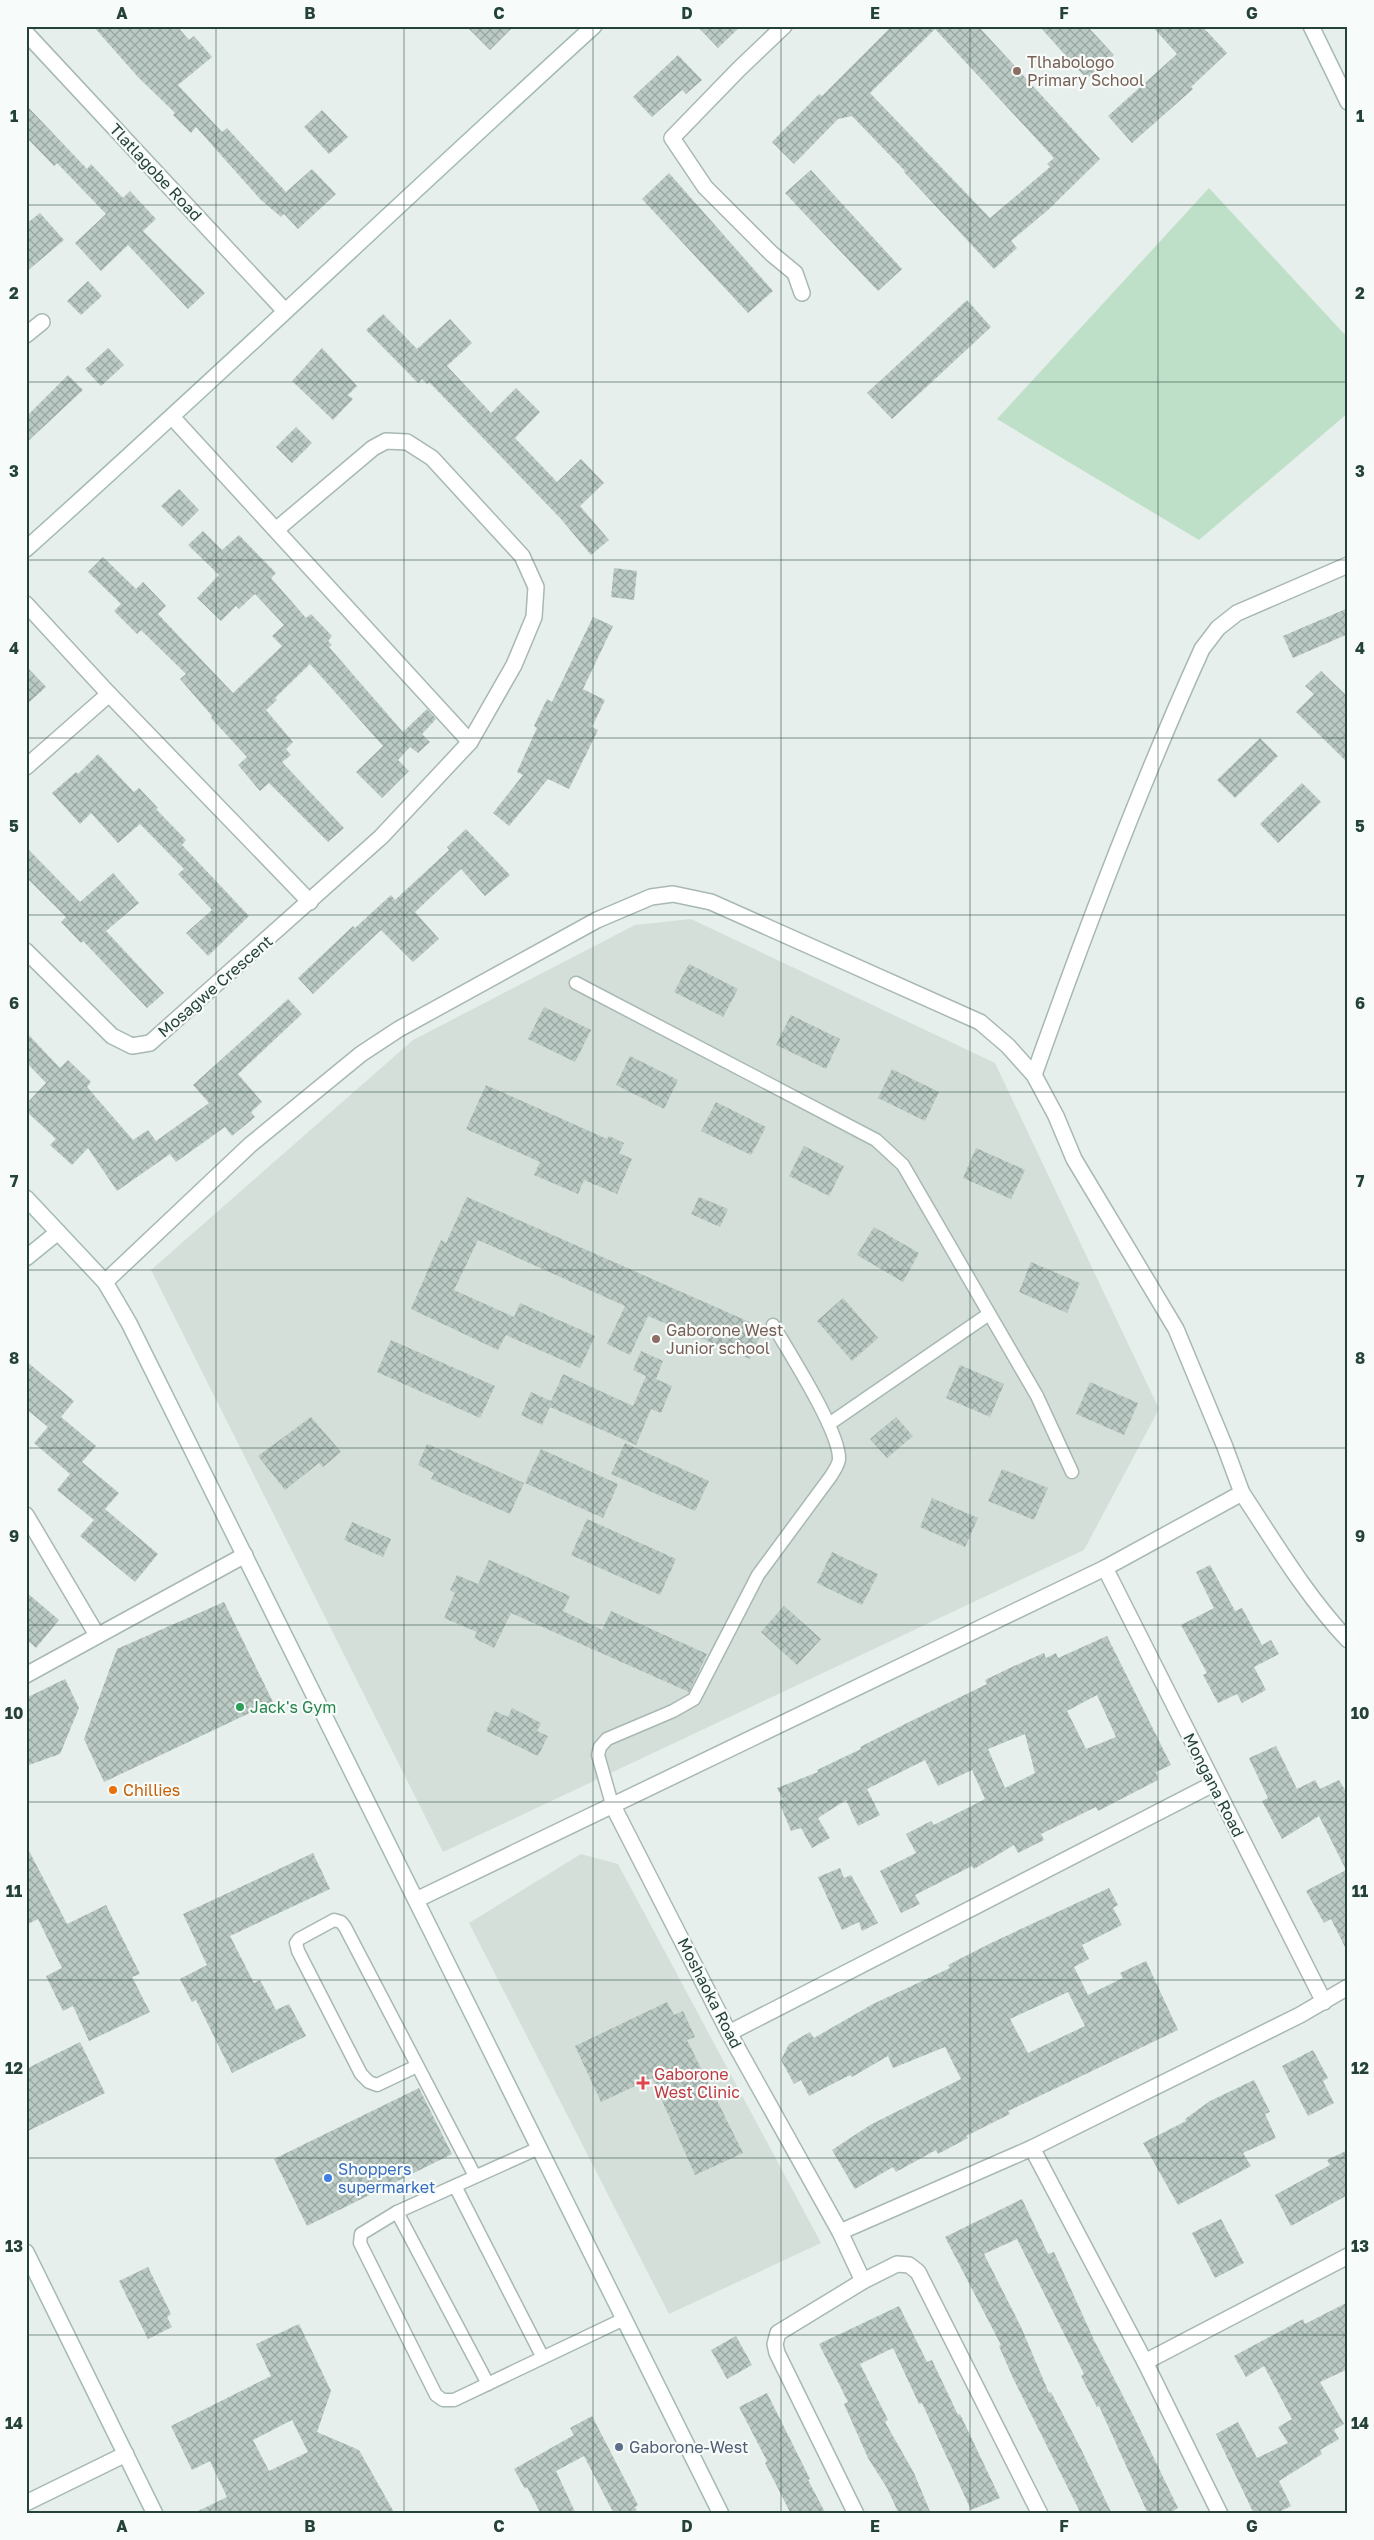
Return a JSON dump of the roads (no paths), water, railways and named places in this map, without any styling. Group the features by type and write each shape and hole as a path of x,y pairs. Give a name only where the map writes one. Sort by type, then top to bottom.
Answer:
{"street":[{"path":"26,549 173,418 285,311 594,26"},
{"path":"784,26 672,138 705,187 794,274 802,293"},
{"path":"1311,26 1348,102"},
{"name":"Tlatlagobe Road","path":"28,40 285,311"},
{"path":"26,335 42,322"},
{"path":"173,418 277,529 470,742"},
{"path":"26,604 109,694 310,902 381,837 470,742 514,665 534,617 536,587 522,556 432,458 407,442 386,441 373,448 277,529"},
{"path":"1034,1075 1132,813 1202,649 1218,628 1237,614 1348,565"},
{"path":"26,767 109,694"},
{"path":"105,1282 250,1146 361,1054 399,1029 597,920 651,897 673,894 711,902 980,1022 1008,1046 1034,1075 1056,1116 1074,1159 1176,1329 1242,1493 1277,1546 1336,1627 1348,1640"},
{"name":"Mosagwe Crescent","path":"26,952 112,1036 121,1042 141,1046 150,1043 310,902"},
{"path":"26,1198 105,1282 130,1323 721,2514"},
{"path":"26,1258 58,1232"},
{"path":"416,1900 1105,1568 1242,1493"},
{"path":"26,1514 96,1635"},
{"path":"26,1675 245,1555"},
{"name":"Mongana Road","path":"1105,1568 1212,1784 1324,2002"},
{"path":"729,2033 1212,1784"},
{"name":"Moshaoka Road","path":"612,1804 729,2033 840,2232 863,2281"},
{"path":"840,2232 1032,2148 1324,2002 1348,1987"},
{"path":"1032,2148 1144,2362 1220,2514"},
{"path":"26,2252 155,2514"},
{"path":"1144,2362 1348,2256"},
{"path":"856,2514 777,2353 775,2344 778,2333 863,2281 896,2264 909,2265 918,2272 1040,2514"},
{"path":"26,2503 126,2454"}],"lane":[{"path":"576,983 876,1140 889,1150 903,1165 1037,1396 1072,1472"},
{"path":"829,1424 989,1314"},
{"path":"612,1804 598,1755 600,1747 607,1739 673,1712 694,1699 758,1575 831,1476 839,1461 838,1446 829,1424 774,1324"},
{"path":"417,2066 377,2085 369,2082 361,2074 298,1951 296,1944 299,1939 334,1920 341,1922 417,2066 475,2176"},
{"path":"538,2148 397,2212 361,2234 360,2243 436,2395 443,2400 454,2400 542,2356 624,2319"},
{"path":"456,2186 542,2356"},
{"path":"397,2212 488,2384"}],"place":[{"name":"Tlhabologo Primary School","path":"1017,71"},
{"name":"Gaborone West Junior school","path":"656,1339"},
{"name":"Jack's Gym","path":"240,1707"},
{"name":"Chillies","path":"113,1790"},
{"name":"Gaborone West Clinic","path":"643,2083"},
{"name":"Shoppers supermarket","path":"328,2178"},
{"name":"Gaborone-West","path":"619,2447"}]}
